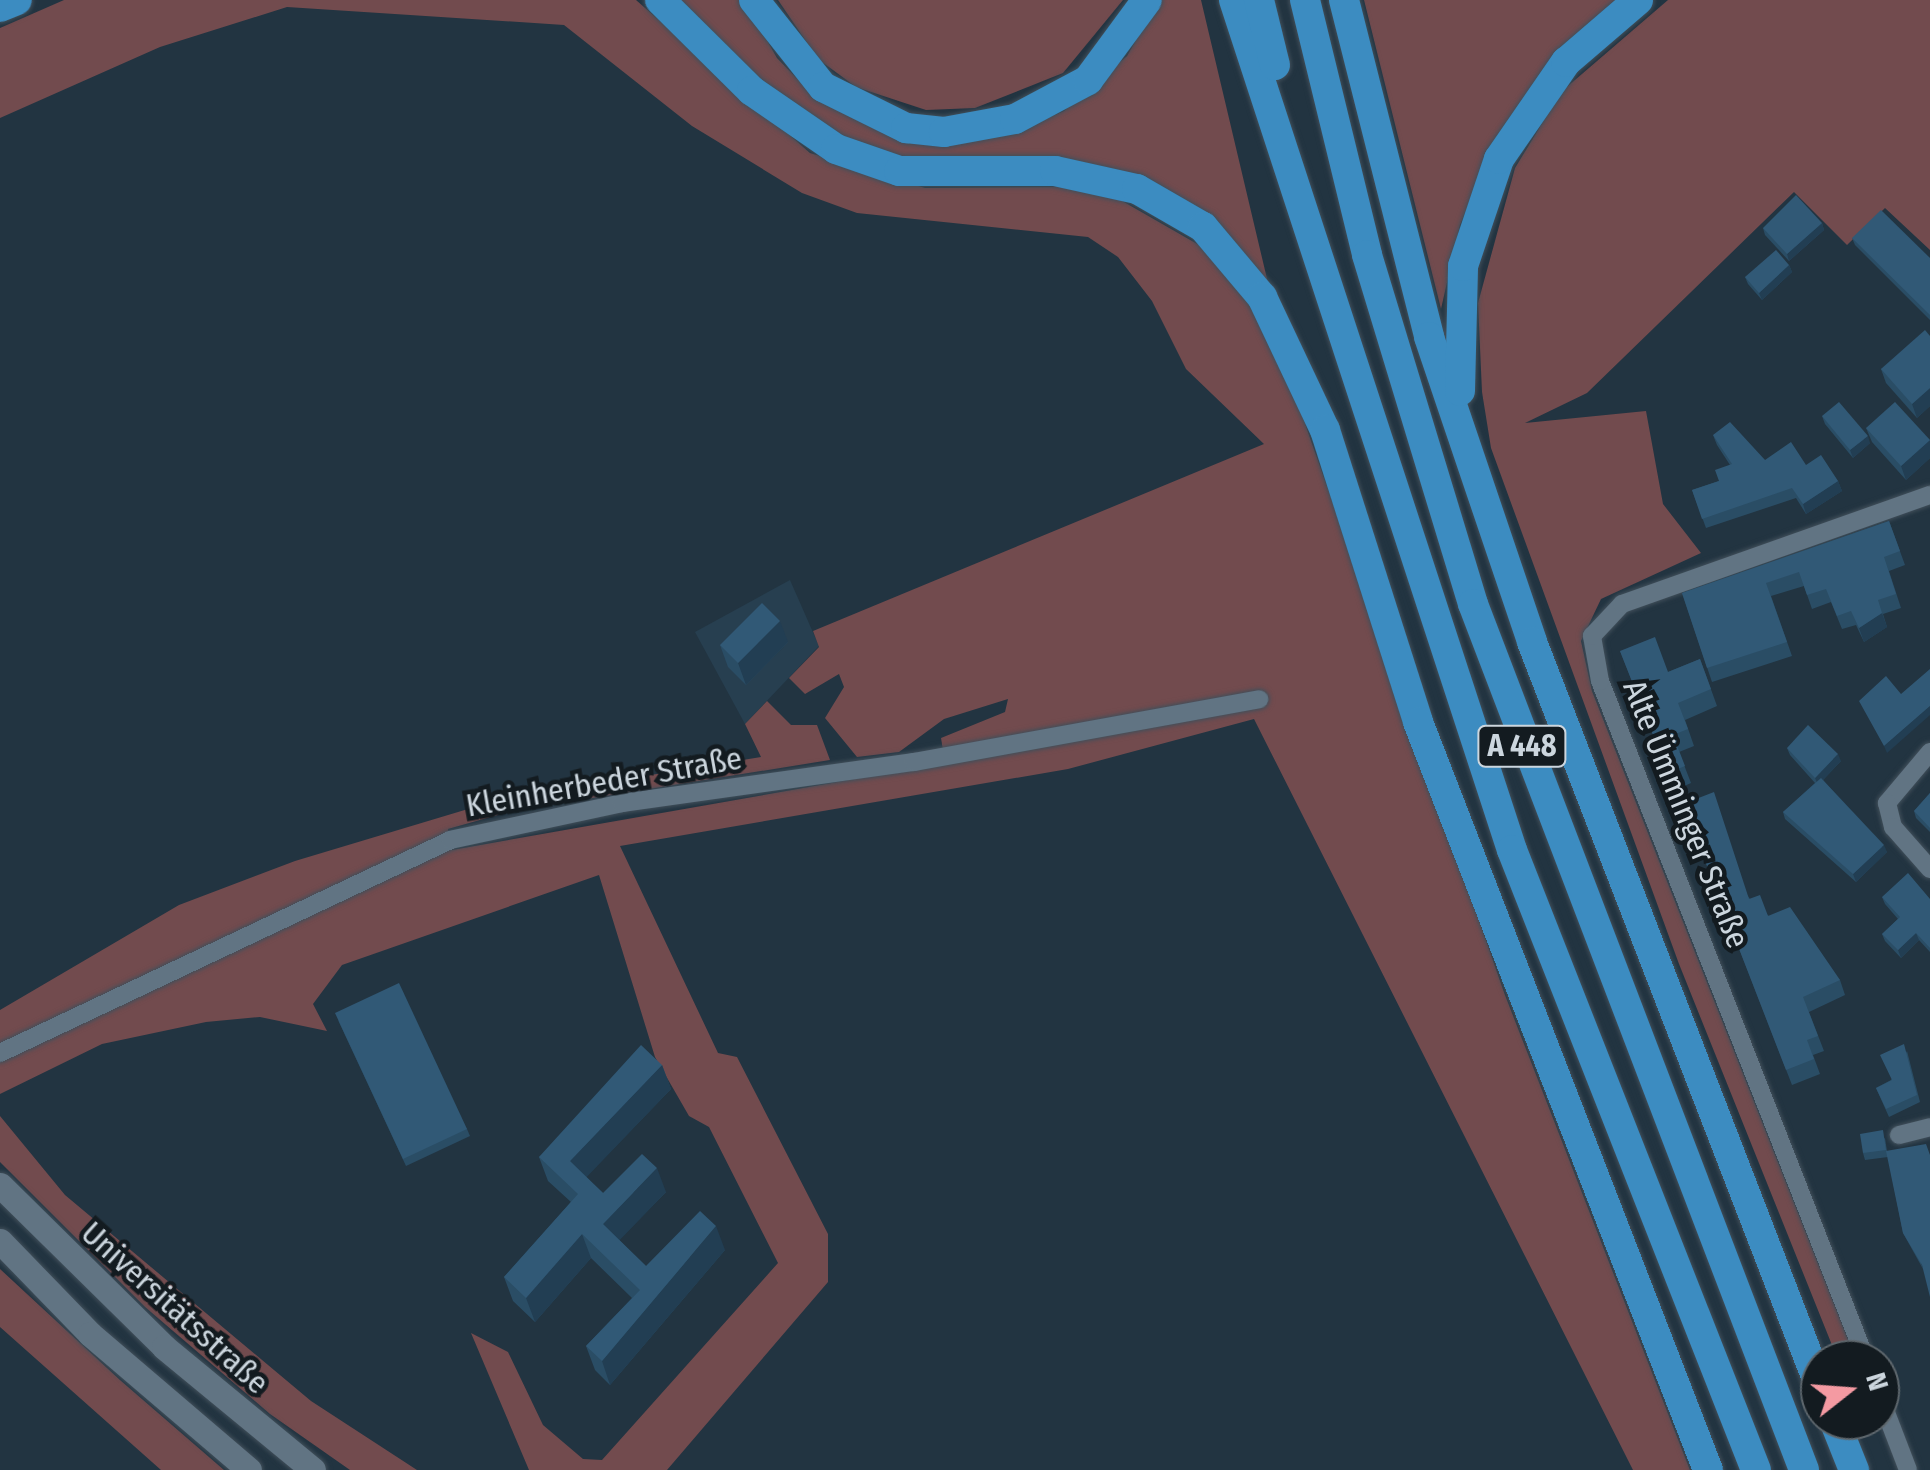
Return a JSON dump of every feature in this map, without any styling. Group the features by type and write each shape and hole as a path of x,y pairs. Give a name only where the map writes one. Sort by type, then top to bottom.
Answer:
{"highway":[{"path":"0,6 17,0"},
{"path":"660,0 752,91 836,149 898,171 1055,171 1137,189 1203,227 1262,297 1325,430 1418,722 1708,1470"},
{"path":"754,0 822,88 906,128 944,132 1015,118 1088,80 1148,0"},
{"path":"1234,0 1329,279"},
{"name":"A 448","path":"1259,0 1329,279 1512,850 1756,1470"},
{"name":"A 448","path":"1305,0 1376,290 1473,604 1804,1470"},
{"path":"1344,0 1429,337 1591,806 1801,1340"},
{"path":"1463,429 1456,344 1462,266 1484,194 1517,125 1566,62 1638,0"},
{"path":"1842,1440 1854,1470"}],"main road":[{"name":"Universitätsstraße","path":"0,1185 164,1347 314,1470"},
{"path":"0,1241 90,1334 249,1470"}],"street":[{"name":"Alte Ümminger Straße","path":"1858,1340 1600,681 1592,636 1622,604 1930,496"},
{"name":"Kleinherbeder Straße","path":"0,1053 450,840 622,802 914,762 1259,699"},
{"path":"1930,752 1887,803 1893,828 1930,869"},
{"path":"1899,1134 1930,1127"},
{"path":"1896,1440 1908,1470"}],"shaded area":[{"path":"64,0 636,0 810,153 925,188 1065,187 1117,198 1199,245 1250,301 1288,375 1505,995 1690,1470 1633,1470 1254,719 1068,769 620,846 718,1053 737,1057 828,1234 828,1282 667,1470 529,1470 471,1333 508,1352 543,1425 583,1459 602,1460 778,1263 709,1127 689,1116 655,1057 599,875 342,965 313,1004 327,1031 260,1017 206,1022 102,1044 0,1094 0,1010 179,905 295,861 498,800 761,757 745,724 767,701 791,725 817,725 830,760 512,811 448,829 452,850 945,763 941,738 1005,712 1008,699 944,719 899,752 857,757 825,718 844,687 839,674 805,694 789,678 819,647 813,631 1264,444 1186,369 1152,301 1118,257 1088,237 857,213 802,193 692,126 564,25 287,7 160,47 0,118 0,28"},
{"path":"678,0 744,0 777,58 808,90 896,135 1020,130 1064,111 1127,56 1159,0 1201,0 1268,283 1205,213 1131,173 1078,161 905,158 834,134 763,83"},
{"path":"778,0 1123,0 1063,73 975,108 926,110 856,87 818,59"},
{"path":"1364,0 1621,0 1542,72 1497,136 1460,225 1441,309"},
{"path":"1668,0 1930,0 1930,250 1885,208 1847,245 1794,192 1587,393 1525,423 1646,411 1663,504 1701,553 1601,599 1581,641 1592,691 1848,1340 1830,1340 1679,964 1491,448 1482,392 1478,303 1515,168 1561,92"},
{"path":"790,580 819,646 745,724 695,632"},
{"path":"0,1116 65,1195 311,1401 417,1470 350,1470 270,1414 145,1307 0,1162"},
{"path":"0,1269 224,1470 161,1470 0,1327"}],"building":[{"path":"1796,195 1822,223 1787,254 1763,228"},
{"path":"1881,210 1930,258 1930,315 1852,238"},
{"path":"1776,250 1789,265 1759,293 1745,277"},
{"path":"1925,330 1930,336 1930,388 1912,404 1881,369"},
{"path":"1839,402 1868,436 1850,450 1822,416"},
{"path":"1895,402 1930,440 1901,466 1866,428"},
{"path":"1730,422 1765,460 1791,442 1806,465 1821,455 1838,481 1803,504 1792,488 1702,519 1692,490 1719,481 1715,470 1732,464 1713,435"},
{"path":"1889,521 1900,551 1884,557 1896,594 1878,600 1882,613 1859,628 1851,611 1837,616 1826,589 1807,595 1799,572 1766,583 1787,642 1707,668 1682,593"},
{"path":"762,603 780,621 738,663 720,645"},
{"path":"1655,637 1668,672 1700,659 1711,689 1678,703 1688,729 1673,735 1685,766 1668,773 1620,651"},
{"path":"1930,669 1930,706 1884,746 1859,701 1886,676 1901,694"},
{"path":"1808,725 1838,754 1815,778 1787,748"},
{"path":"1821,778 1884,845 1853,874 1783,812"},
{"path":"1714,792 1749,899 1760,895 1768,916 1790,907 1840,980 1803,997 1818,1036 1807,1040 1814,1059 1786,1070 1683,804"},
{"path":"1930,793 1930,828 1914,811"},
{"path":"1908,873 1930,899 1930,948 1916,933 1898,950 1882,934 1900,917 1882,897"},
{"path":"399,983 467,1129 403,1159 335,1013"},
{"path":"1904,1044 1917,1095 1886,1109 1876,1088 1892,1080 1880,1055"},
{"path":"641,1045 662,1065 570,1161 603,1193 642,1154 657,1168 603,1224 646,1266 700,1211 716,1226 602,1361 586,1346 640,1290 582,1234 526,1298 504,1277 578,1194 539,1157"},
{"path":"1883,1130 1886,1150 1863,1153 1860,1134"},
{"path":"1926,1144 1930,1155 1930,1297 1922,1265 1903,1233 1886,1151"}]}
